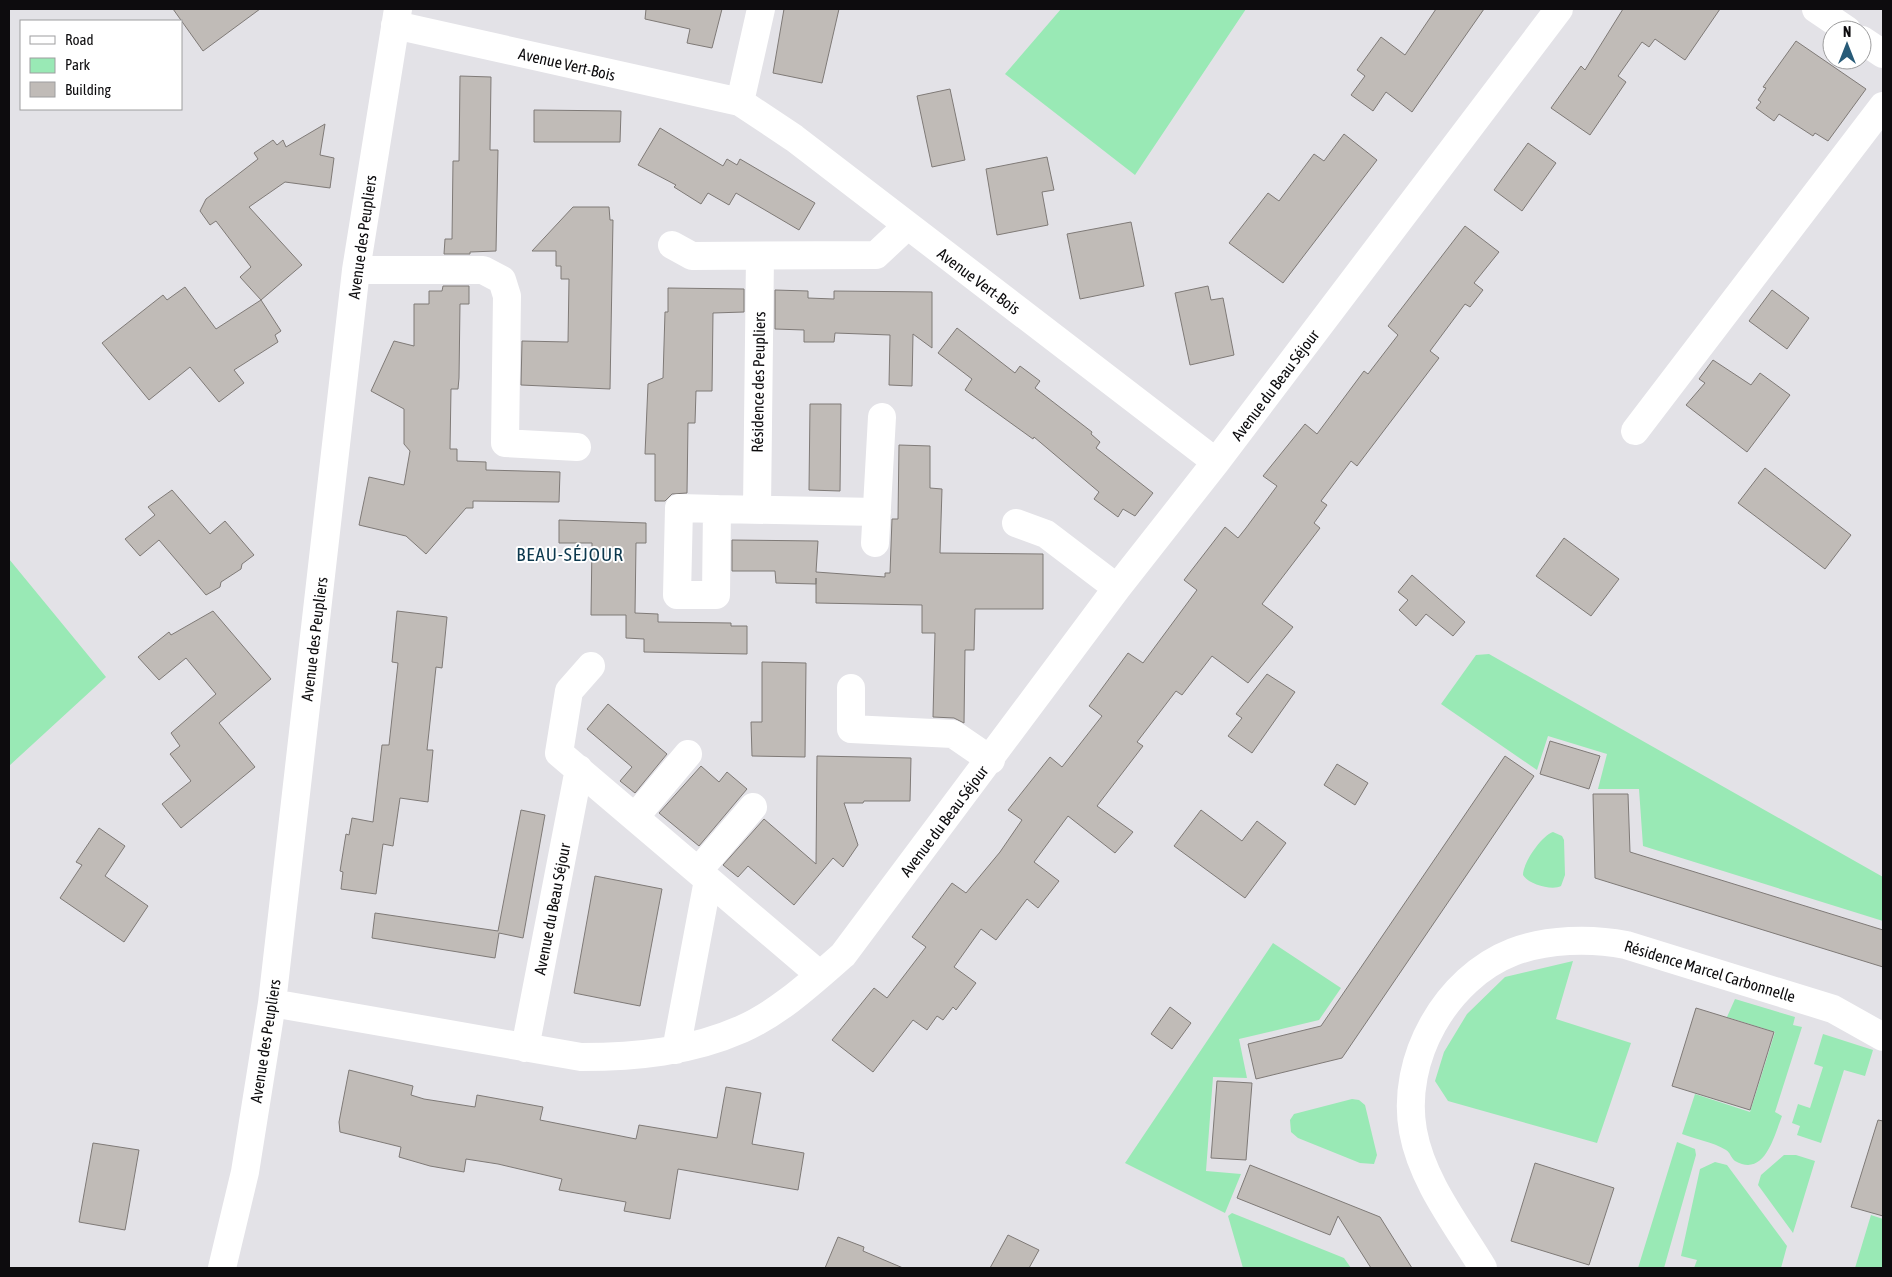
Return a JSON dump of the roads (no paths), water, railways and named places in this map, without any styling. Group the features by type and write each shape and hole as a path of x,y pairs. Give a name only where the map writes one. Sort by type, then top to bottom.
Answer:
{"street":[{"path":"740,102 761,9"},
{"name":"Avenue du Beau Séjour","path":"272,1003 581,1057 631,1057 676,1050 741,1029 785,1004 843,955 991,760 1117,588 1216,462 1559,9"},
{"path":"1816,9 1832,20"},
{"name":"Avenue Vert-Bois","path":"397,17 740,102 794,138 1216,462"},
{"name":"Avenue des Peupliers","path":"222,1268 245,1172 272,1003 356,270 397,17"},
{"path":"1872,47 1883,54"},
{"path":"1635,431 1883,106"},
{"path":"672,245 692,256 876,255 907,226"},
{"name":"Résidence des Peupliers","path":"756,508 760,256"},
{"path":"356,270 484,270 502,280 507,296 505,443 577,446"},
{"path":"875,543 882,417"},
{"path":"717,509 756,508 878,512"},
{"path":"1016,523 1046,534 1117,588"},
{"path":"590,666 569,691 559,753 820,975"},
{"name":"Avenue du Beau Séjour","path":"851,688 851,729 953,734 991,760"},
{"path":"635,817 688,754"},
{"name":"Avenue du Beau Séjour","path":"526,1048 579,769"},
{"path":"676,1050 703,875 753,807"},
{"name":"Résidence Marcel Carbonnelle","path":"1483,1268 1430,1180 1416,1142 1412,1109 1419,1056 1431,1028 1466,983 1503,956 1530,947 1549,944 1599,941 1626,945 1833,1009 1883,1037"}],"district":[{"name":"BEAU-SÉJOUR","path":"570,554"}]}
